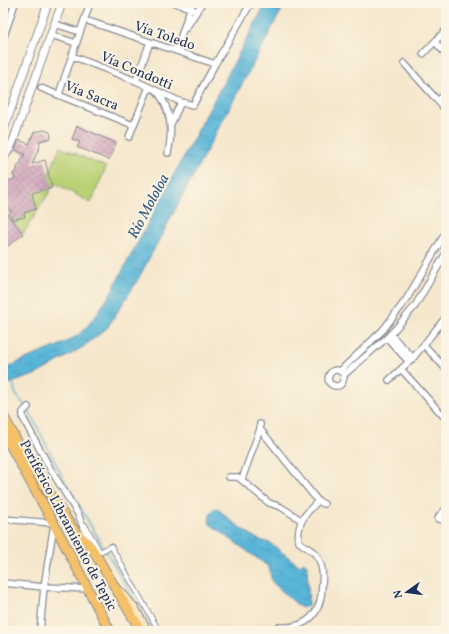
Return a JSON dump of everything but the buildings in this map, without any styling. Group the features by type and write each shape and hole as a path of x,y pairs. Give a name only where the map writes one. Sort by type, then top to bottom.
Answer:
{"highway":[{"name":"Periférico Libramiento de Tepic","path":"3,416 19,445 60,510 74,530 91,546 141,631"},
{"name":"Periférico Libramiento de Tepic","path":"3,432 54,523 110,631"}],"main road":[{"path":"113,582 135,609 147,631"}],"street":[{"path":"3,39 15,3"},
{"path":"3,132 48,3"},
{"path":"3,160 12,144 62,3"},
{"path":"59,94 90,3"},
{"path":"175,3 191,6 198,11"},
{"path":"182,33 202,3"},
{"path":"215,64 251,3"},
{"path":"176,51 191,6"},
{"name":"Vía Toledo","path":"85,20 215,64"},
{"path":"55,24 80,32"},
{"path":"423,54 446,30"},
{"path":"51,35 76,43"},
{"path":"136,81 150,42"},
{"path":"435,42 446,54"},
{"name":"Vía Condotti","path":"72,56 155,89 181,102 193,105 215,64"},
{"path":"404,63 445,107"},
{"path":"129,137 149,87"},
{"name":"Vía Sacra","path":"41,88 133,125"},
{"path":"155,89 162,98 171,124 171,141 168,153"},
{"path":"438,101 446,93"},
{"path":"171,124 181,102"},
{"path":"446,232 406,300 383,330 342,373 389,336 415,306 444,262 446,253"},
{"path":"432,255 444,262"},
{"path":"389,380 411,360 446,318"},
{"path":"389,336 411,360"},
{"path":"424,345 446,369"},
{"path":"402,369 446,419"},
{"path":"26,408 22,415 24,422 51,470 100,552 111,546 159,631"},
{"path":"242,480 260,426 321,503 306,512 301,520 298,535 299,542 314,552 319,559 323,571 320,603 314,614 306,622 288,627 279,627 278,631"},
{"path":"229,477 238,477 269,503 281,506 301,520"},
{"path":"446,509 438,519 446,520"},
{"path":"78,514 91,546"},
{"path":"3,519 54,523 44,587 40,631"},
{"path":"3,583 88,589"}],"green space":[{"path":"60,147 106,167 91,203 55,183 23,234 13,221 25,217 24,213 36,209 32,193 49,174"}],"water":[{"path":"266,3 287,3 280,13 136,283 107,328 83,347 37,374 3,386 3,371 21,361 60,345 78,335 90,323 108,298"},
{"path":"215,508 257,539 270,543 300,566 303,562 307,565 309,605 301,608 272,582 269,567 210,524 210,515"}],"waterway":[{"path":"13,381 15,393 26,407"},
{"path":"28,410 64,480 153,631"}],"water label":[{"name":"Río Mololoa","path":"148,206"}]}
